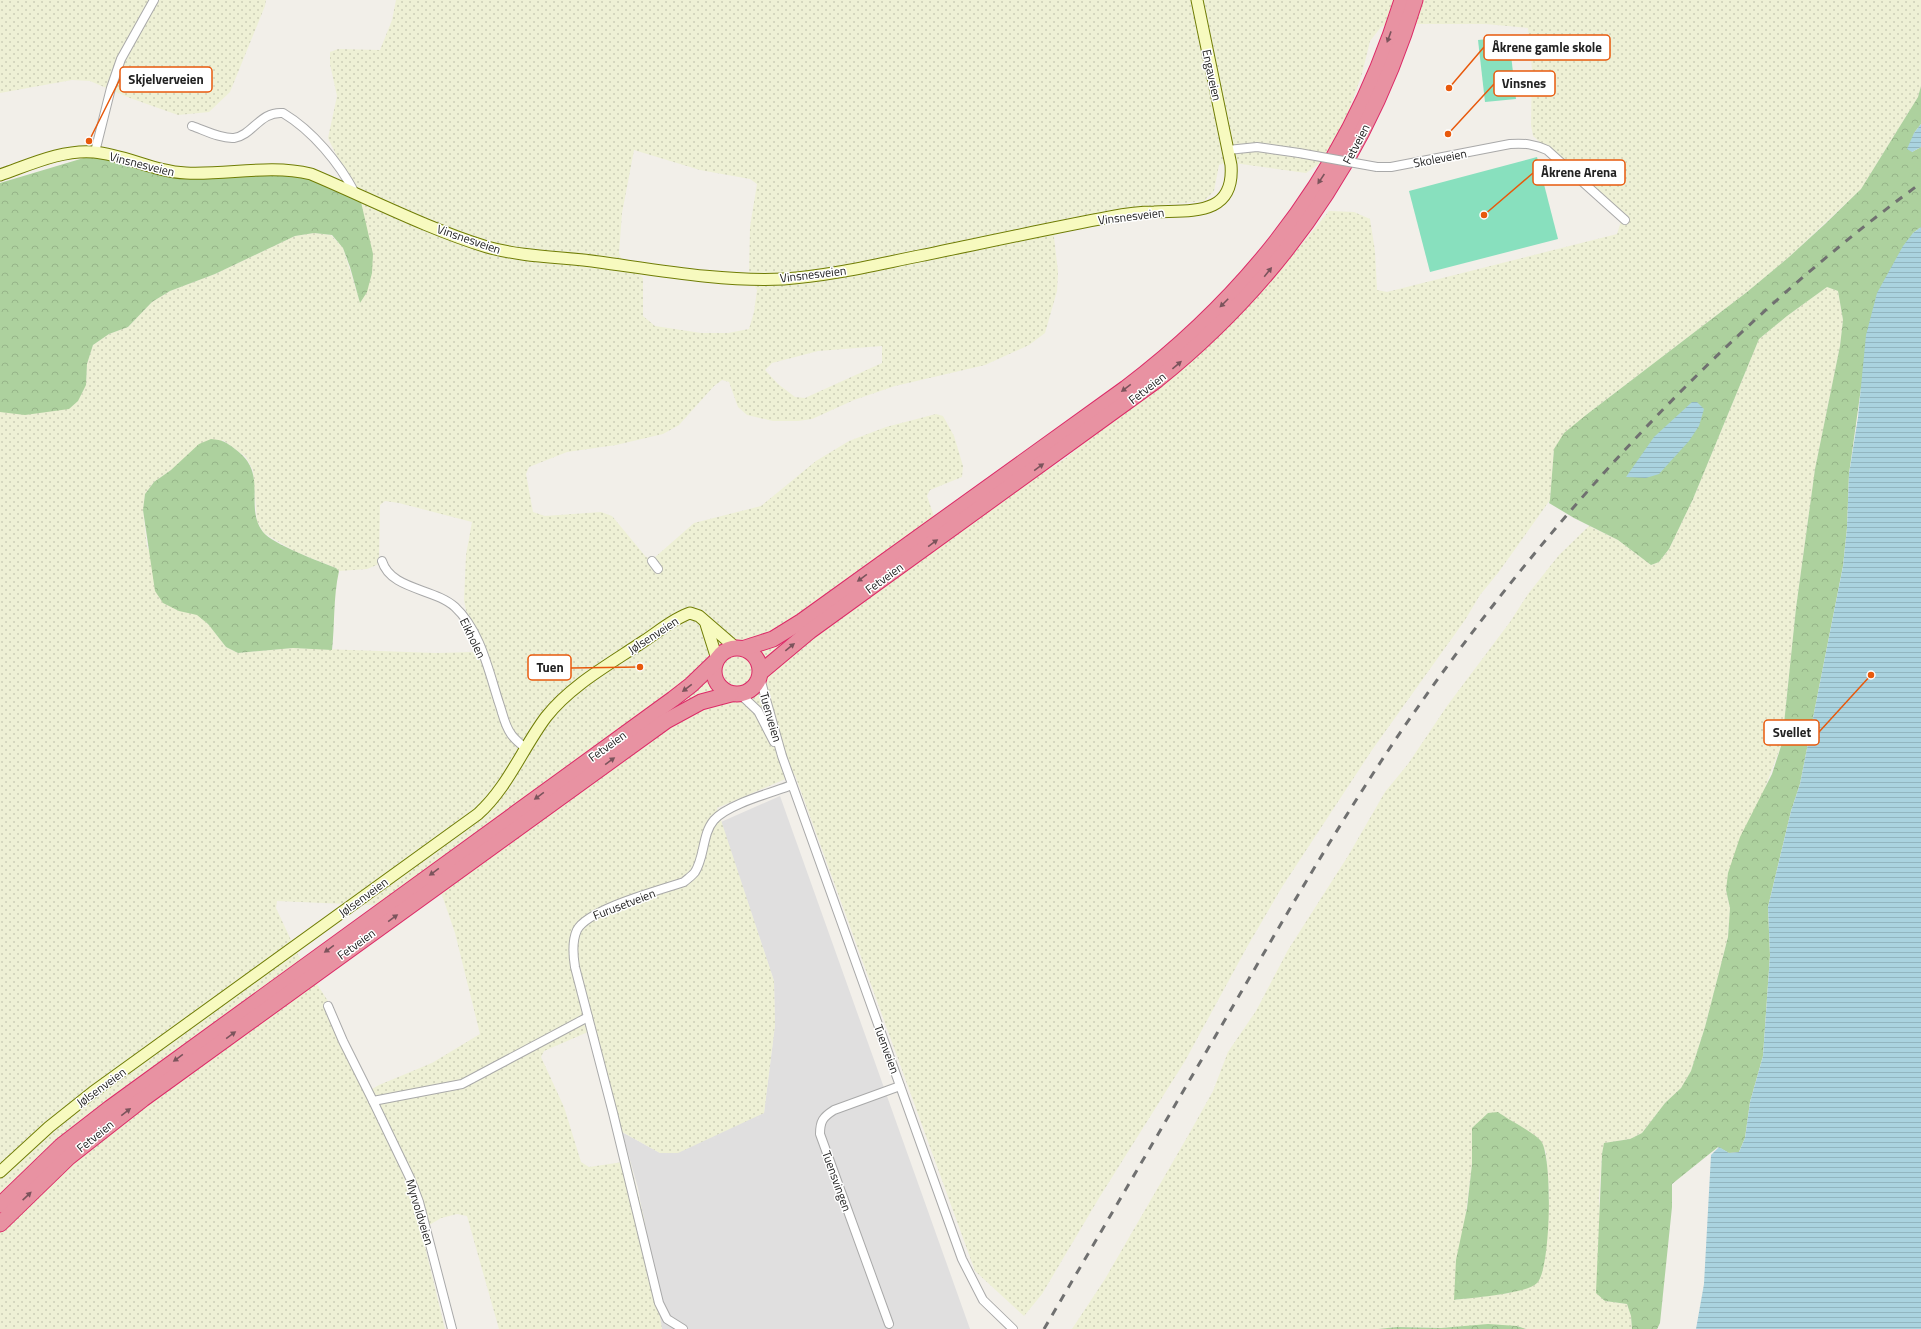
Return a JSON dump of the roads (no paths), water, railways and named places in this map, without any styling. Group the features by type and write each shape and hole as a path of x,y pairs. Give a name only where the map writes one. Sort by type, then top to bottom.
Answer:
{"highway":[{"name":"Fetveien","path":"740,648 773,639 808,617 1126,388 1171,353 1204,322 1235,291 1272,248 1299,213 1329,167 1362,104 1390,35 1402,0"},
{"name":"Fetveien","path":"760,675 810,631 1157,380 1196,347 1244,300 1309,220 1352,152 1387,77 1415,0"},
{"path":"740,648 757,658 760,675 752,689 736,694 720,687 716,681 714,668 716,660 725,651 740,648"},
{"name":"Fetveien","path":"0,1205 61,1146 122,1099 673,699 695,682 716,660"},
{"name":"Fetveien","path":"0,1224 70,1157 156,1090 666,721 701,702 736,694"}],"main road":[{"name":"Engaveien","path":"1197,0 1228,150"},
{"name":"Vinsnesveien","path":"0,176 53,158 95,152 175,172 202,173 266,168 296,170 311,174 453,235 503,251 597,262 656,271 743,278 783,279 866,267 1122,215 1208,208 1214,206 1224,197 1231,183 1231,165 1228,150"},
{"name":"Jølsenveien","path":"0,1172 49,1127 94,1092 478,814 498,792 553,708 582,683 687,614 696,614 740,648"},
{"path":"704,620 712,639 716,660"}],"street":[{"path":"95,152 111,88 121,59 154,0"},
{"path":"192,126 215,134 234,138 244,134 269,115 284,113 314,138 339,167 355,193"},
{"name":"Skoleveien","path":"1228,150 1257,147 1377,167 1391,167 1510,144 1523,143 1535,145 1547,150 1625,220"},
{"name":"Eikholen","path":"382,561 386,570 397,579 440,596 453,605 463,616 472,630 483,657 506,726 512,736 526,749"},
{"path":"652,561 658,569"},
{"name":"Tuenveien","path":"760,675 782,756 792,785 965,1266 983,1300 1013,1329"},
{"name":"Tuenveien","path":"736,694 758,711 782,756"},
{"name":"Furusetveien","path":"683,1329 667,1319 659,1303 574,958 574,943 581,925 594,914 684,882 694,872 701,858 708,832 714,820 729,808 792,785"},
{"name":"Myrvoldveien","path":"328,1006 342,1041 410,1178 419,1202 452,1329"},
{"path":"373,1101 462,1084 588,1017"},
{"name":"Tuensvingen","path":"889,1324 820,1134 820,1122 825,1116 834,1110 900,1086"}],"water":[{"path":"1921,124 1921,147 1912,152 1907,149 1914,133"},
{"path":"1921,227 1921,1329 1696,1329 1704,1284 1711,1155 1719,1147 1729,1153 1739,1152 1745,1138 1750,1102 1763,1056 1770,955 1768,907 1791,811 1800,784 1843,566 1847,528 1849,474 1858,417 1866,335 1877,293 1903,246 1913,233"},
{"path":"1692,402 1697,402 1704,409 1699,426 1689,441 1659,474 1646,478 1626,477 1654,437"}],"railway":[{"path":"1044,1329 1318,862 1382,760 1458,651 1516,576 1640,433 1707,366 1776,301 1847,240 1921,183"}],"place":[{"name":"Åkrene gamle skole","path":"1449,88"},
{"name":"Vinsnes","path":"1448,134"},
{"name":"Skjelverveien","path":"89,141"},
{"name":"Åkrene Arena","path":"1484,215"},
{"name":"Tuen","path":"640,667"},
{"name":"Svellet","path":"1871,675"}]}
